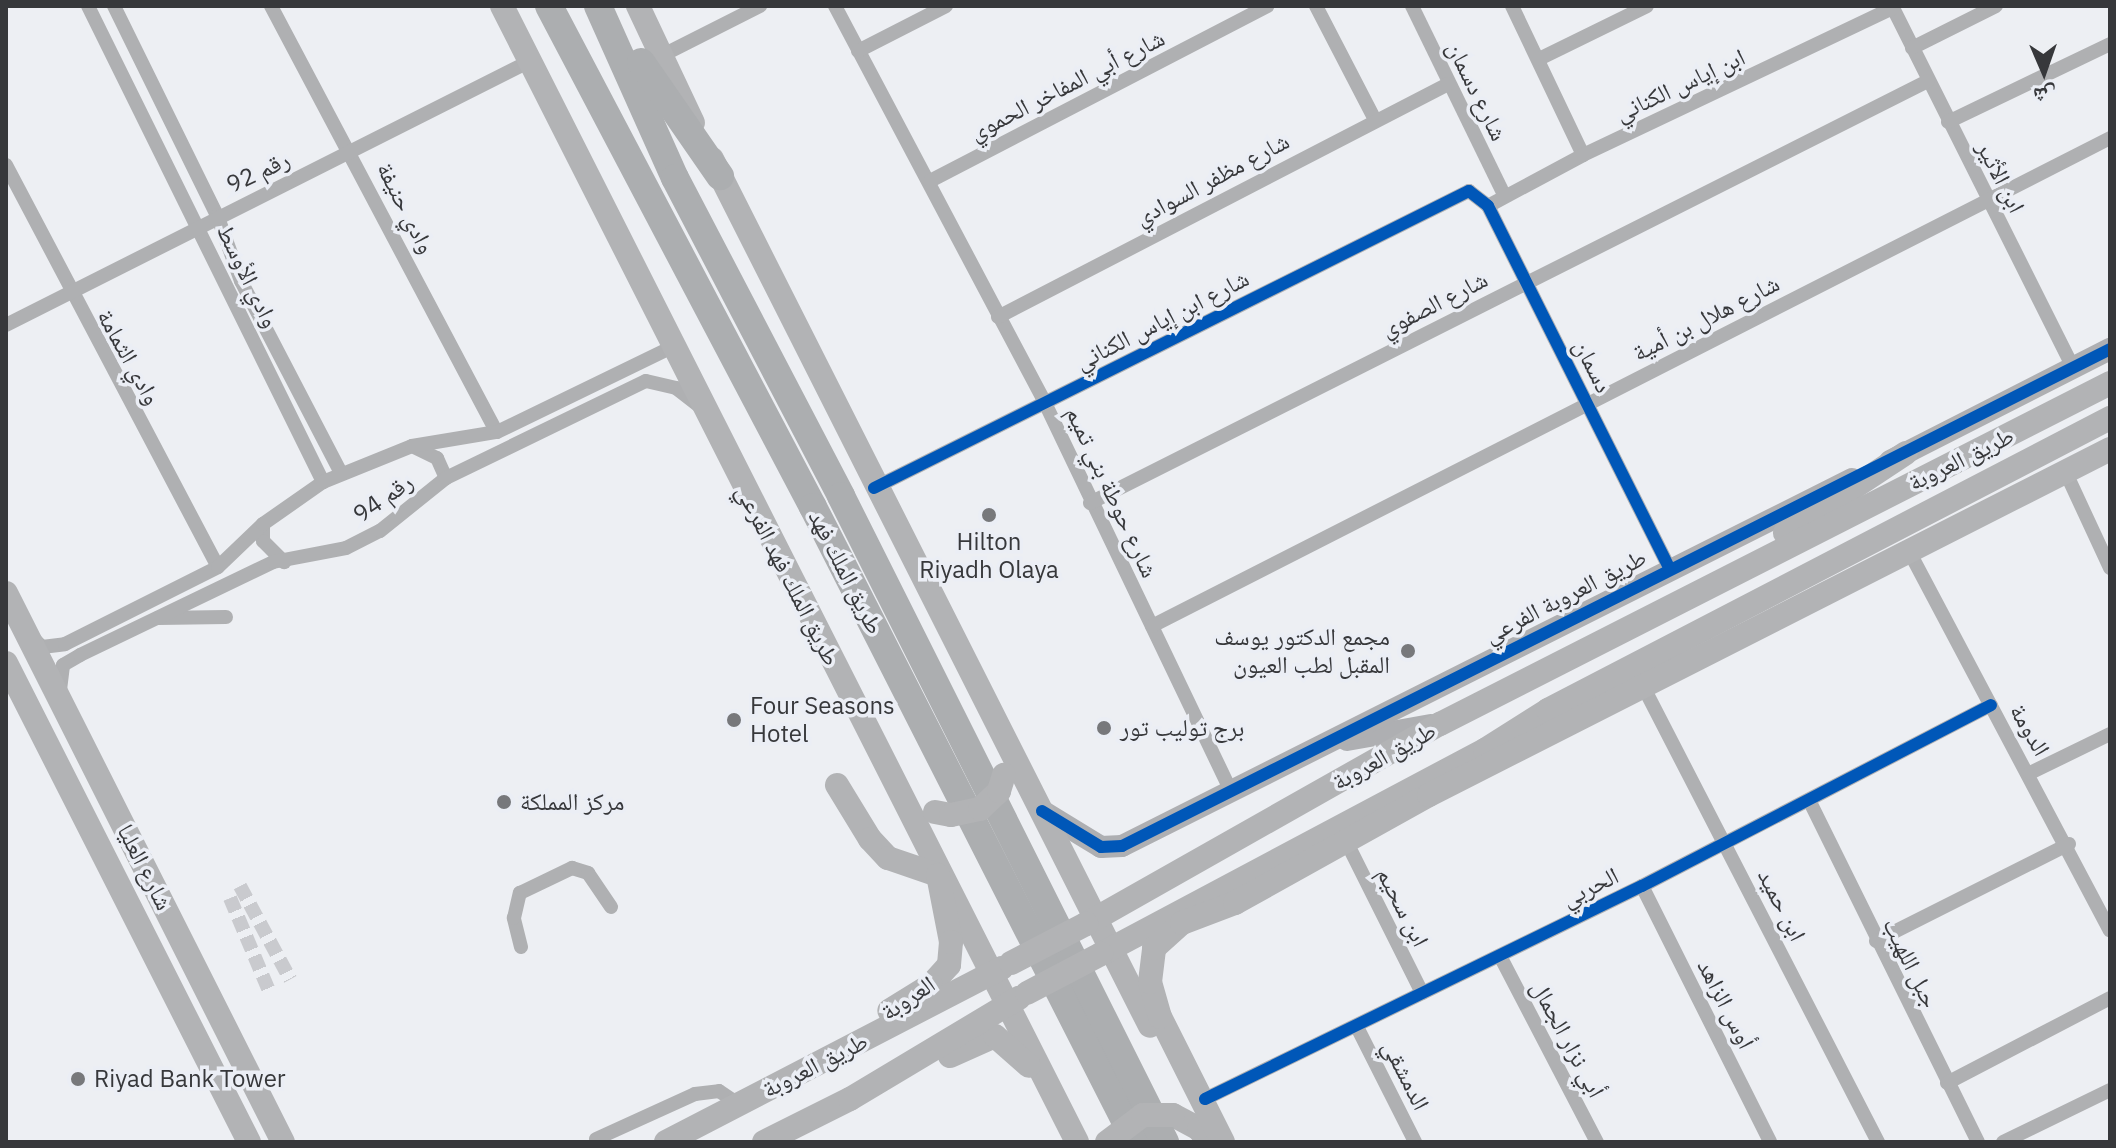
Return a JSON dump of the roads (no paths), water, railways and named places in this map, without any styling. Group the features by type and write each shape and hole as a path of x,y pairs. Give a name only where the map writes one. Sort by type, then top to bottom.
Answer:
{"highway":[{"name":"طريق الملك فهد","path":"549,6 813,507 1136,1142"},
{"name":"طريق الملك فهد","path":"598,6 675,178 841,496 1165,1142"},
{"path":"598,6 720,176"}],"main road":[{"name":"طريق الملك فهد الفرعي","path":"502,6 938,875 1001,968 1005,1005 1077,1142"},
{"path":"638,6 874,488 1042,811 1106,951 1209,1142"},
{"name":"طريق العروبة","path":"666,1142 1091,921 1440,724 2110,383"},
{"name":"طريق العروبة","path":"764,1142 850,1099 1027,993 1485,750 1548,710 2110,418"},
{"path":"1136,935 1182,923 1235,903 1564,727 2110,449"},
{"path":"1693,593 1906,453"},
{"name":"شارع العليا","path":"6,593 283,1142"},
{"path":"6,648 14,652 24,649 21,625"},
{"name":"شارع العليا","path":"6,663 249,1142"},
{"path":"890,775 935,812 951,815 980,809 999,791 1004,775 995,725"},
{"path":"1485,750 1564,727"},
{"path":"837,785 870,839 888,858 938,875"},
{"name":"العروبة","path":"831,1057 866,1026 945,973 951,942 938,875"},
{"path":"1200,901 1182,923 1154,948 1150,982 1160,1017 1205,1099 1223,1142"},
{"path":"850,1099 888,1089 995,1036 1013,1047 1051,1091"},
{"path":"1107,1142 1129,1120 1159,1112 1187,1120 1209,1142"}],"street":[{"name":"وادي الأوسط","path":"88,6 200,227 323,482"},
{"name":"وادي الأوسط","path":"114,6 217,215 241,281 341,473"},
{"name":"وادي حنيفة","path":"271,6 353,153 497,432"},
{"path":"663,55 760,6"},
{"name":"شارع حوطة بني تميم","path":"835,6 1045,403 1090,503 1230,789"},
{"path":"858,51 946,6"},
{"name":"شارع أبي المفاخر الحموي","path":"930,181 1267,6"},
{"path":"1316,6 1374,118"},
{"name":"شارع دسمان","path":"1412,6 1504,195"},
{"path":"1512,6 1583,155"},
{"path":"1539,59 1647,6"},
{"path":"1912,48 1996,6"},
{"name":"ابن الأثير","path":"1893,7 2073,368"},
{"name":"ابن إياس الكناني","path":"1488,206 1583,155 1893,7"},
{"path":"1948,122 2110,44"},
{"name":"رقم 92","path":"6,325 200,227 217,215 353,153 530,61"},
{"name":"شارع الصفوي","path":"1090,503 1928,81"},
{"name":"شارع مظفر السوادي","path":"998,317 1374,118 1448,84"},
{"name":"شارع هلال بن أمية","path":"1152,626 2110,138"},
{"name":"وادي الثمامة","path":"6,165 69,292 218,567"},
{"name":"دسمان","path":"1469,191 1488,206 1669,567"},
{"name":"شارع ابن إياس الكناني","path":"874,488 1469,191"},
{"name":"رقم 94","path":"21,625 42,647 65,644 218,567 263,524 341,473 412,446 497,432 614,372 674,346"},
{"name":"طريق العروبة الفرعي","path":"1042,811 1101,847 1122,846 1669,567 1906,453 2110,349"},
{"path":"556,422 562,410 603,387 614,372"},
{"name":"رقم 94","path":"61,698 63,665 273,562 346,548 380,531 446,478 646,381 676,388 705,412"},
{"path":"412,446 437,458 446,478"},
{"path":"2066,473 2110,568"},
{"path":"263,524 268,552 284,562"},
{"name":"الدومة","path":"1910,553 2069,844 2110,930"},
{"path":"158,618 226,617"},
{"name":"ابن حميد","path":"1644,688 1878,1142"},
{"name":"الحربي","path":"1205,1099 1642,886 1991,705"},
{"path":"1324,744 1440,724"},
{"path":"2030,773 2110,734"},
{"name":"جبل اللهيب","path":"1809,800 1978,1142"},
{"name":"ابن سحيم","path":"1346,841 1422,993"},
{"path":"1876,941 2069,844"},
{"path":"521,947 514,918 520,893 572,868 588,873 611,907"},
{"name":"أوس الزاهد","path":"1642,886 1770,1142"},
{"name":"أبي نزار الجمال","path":"1500,956 1597,1142"},
{"path":"1947,1083 2110,998"},
{"name":"الدمشقي","path":"1357,1027 1415,1142"},
{"path":"2003,1142 2110,1090"},
{"path":"596,1139 695,1094 719,1091 737,1103"}],"tunnel":[{"path":"240,886 290,979"},
{"path":"230,898 269,991"}],"place":[{"name":"Hilton Riyadh Olaya","path":"989,515"},
{"name":"مجمع الدكتور يوسف المقبل لطب العيون","path":"1408,651"},
{"name":"Four Seasons Hotel","path":"734,720"},
{"name":"برج توليب تور","path":"1104,728"},
{"name":"مركز المملكة","path":"504,802"},
{"name":"Riyad Bank Tower","path":"78,1079"}]}
